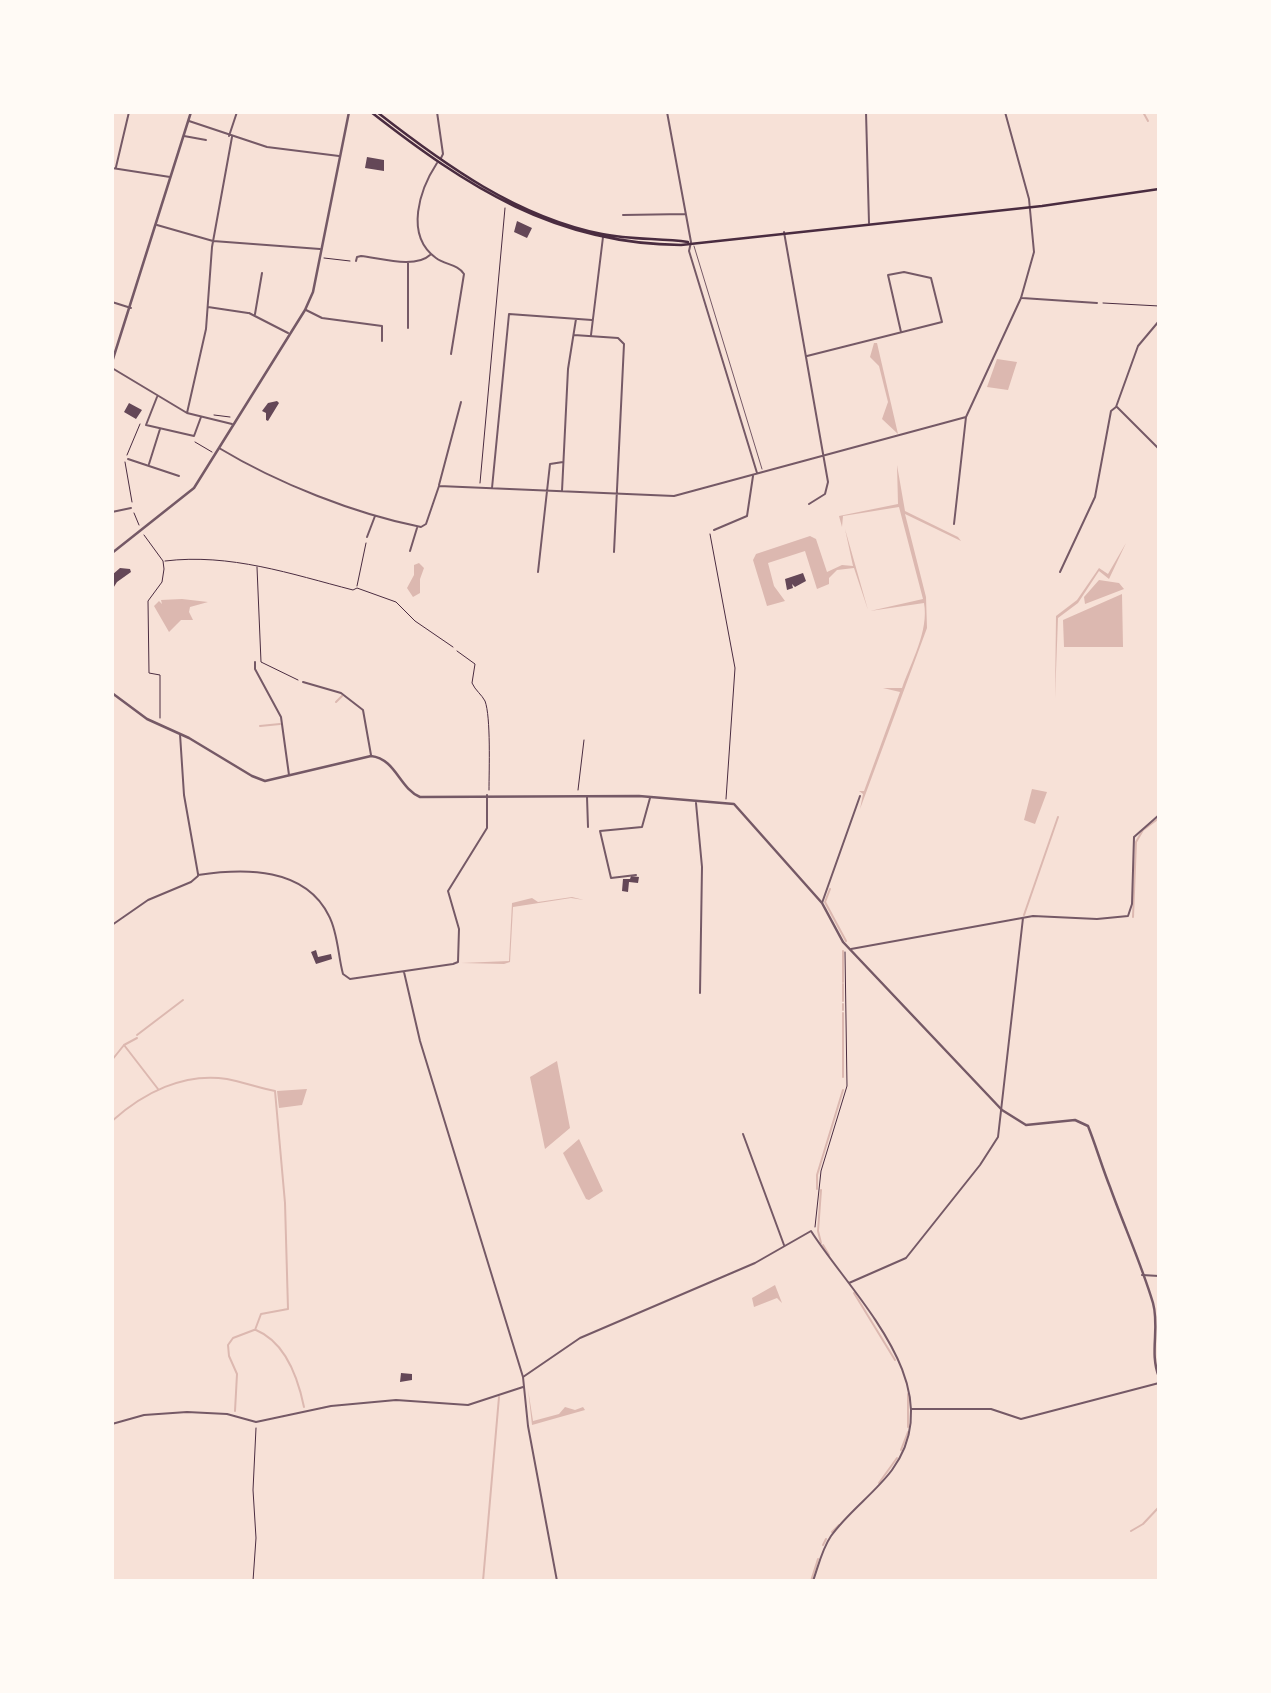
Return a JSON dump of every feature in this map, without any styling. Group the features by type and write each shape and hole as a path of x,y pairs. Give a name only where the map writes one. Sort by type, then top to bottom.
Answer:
{"main road":[{"path":"371,112 438,162 507,204 552,224 603,236 691,242 1030,207 1159,189"},
{"path":"377,112 438,162 535,213 603,236"}],"street":[{"path":"129,112 114,168 171,177"},
{"path":"112,362 191,112"},
{"path":"187,413 201,356 213,241 237,112"},
{"path":"112,553 194,488 305,310 313,292 349,112"},
{"path":"438,112 443,154 424,183 417,227 430,254 459,268 464,274 451,354"},
{"path":"667,112 691,242 689,251 755,474 747,516 714,530"},
{"path":"866,112 869,224"},
{"path":"954,524 967,417 1021,298 1034,252 1030,207 1005,112"},
{"path":"189,121 267,147 340,156"},
{"path":"184,136 206,141"},
{"path":"623,215 686,214"},
{"path":"157,225 213,241 321,249"},
{"path":"784,233 828,489 809,504"},
{"path":"591,336 603,236"},
{"path":"356,261 357,257 361,256 408,261 425,259 430,254"},
{"path":"408,261 408,328"},
{"path":"807,356 852,347 942,322 931,278 904,272 888,275 901,332"},
{"path":"255,315 262,273"},
{"path":"1021,298 1097,303"},
{"path":"112,302 131,308"},
{"path":"208,307 255,315 290,335"},
{"path":"305,310 322,318 382,326 382,341"},
{"path":"492,489 508,317 514,313 592,320"},
{"path":"562,492 568,369 576,318"},
{"path":"1060,572 1095,497 1111,411 1116,407 1138,346 1159,321"},
{"path":"574,335 618,338 624,344 614,552"},
{"path":"112,368 187,413 233,425"},
{"path":"157,397 146,425 194,436 201,417"},
{"path":"219,449 242,462 375,515 417,527 426,524 461,402"},
{"path":"1116,407 1159,449"},
{"path":"439,486 665,497 967,417"},
{"path":"149,466 160,428"},
{"path":"128,459 179,476"},
{"path":"538,572 542,559 545,491 551,463 564,462"},
{"path":"112,512 131,508"},
{"path":"367,537 375,515"},
{"path":"410,551 417,527"},
{"path":"255,662 255,669 281,717 290,776"},
{"path":"303,682 341,694 363,710 372,756"},
{"path":"112,693 159,725 180,733 256,778 270,781 372,756 387,762 409,790 420,797 650,797 696,803 727,802 744,813 821,903 850,949 1002,1110 1026,1125 1075,1120 1088,1126 1112,1195 1130,1233 1156,1319 1154,1357 1159,1377"},
{"path":"180,733 184,795 198,875"},
{"path":"112,925 148,900 191,882 198,875 236,870 294,880 328,914 346,977 404,972 458,962 459,929 448,891 488,828 488,795"},
{"path":"587,796 588,827"},
{"path":"821,903 860,796"},
{"path":"636,875 611,878 600,831 642,827 650,797"},
{"path":"696,803 702,867 700,993"},
{"path":"850,949 1023,918 1097,919 1128,916 1132,904 1135,837 1159,815"},
{"path":"849,1283 906,1258 993,1148 999,1133 1002,1110 1023,918"},
{"path":"404,972 420,1041 523,1377 528,1426 557,1581"},
{"path":"743,1134 784,1246"},
{"path":"523,1377 580,1338 755,1263 811,1231 834,1267 870,1310 899,1361 910,1391 909,1436 901,1455 877,1488 832,1535 813,1581"},
{"path":"1142,1275 1159,1276"},
{"path":"910,1409 990,1409 1023,1419 1159,1383"},
{"path":"112,1424 144,1415 187,1412 227,1414 256,1422 331,1406 396,1400 468,1405 524,1386"}],"lane":[{"path":"691,242 763,471"}],"path":[{"path":"479,488 507,204"},
{"path":"319,258 356,261"},
{"path":"1097,303 1159,306"},
{"path":"128,453 139,425 146,425"},
{"path":"194,436 194,442 215,454"},
{"path":"125,467 137,523 163,561 162,582 150,596 148,605 149,673 160,675 159,725"},
{"path":"714,530 710,536 734,668 727,802"},
{"path":"357,588 367,537"},
{"path":"163,561 201,558 256,565 353,590 357,588 396,602 415,621 453,647"},
{"path":"256,565 261,662 303,682"},
{"path":"457,651 474,662 472,683 485,701 487,736 491,743 488,795"},
{"path":"578,796 584,740"},
{"path":"811,1231 817,1214 821,1171 847,1086 845,951 850,949"},
{"path":"253,1581 256,1422"}],"shaded area":[{"path":"874,343 877,343 898,434 882,419 888,402 879,366 870,357"},
{"path":"997,359 1017,362 1008,390 987,387"},
{"path":"897,465 905,511 958,537 961,541 905,514 926,597 927,628 860,809 863,794 859,791 864,791 900,692 883,688 902,688 922,635 925,614 924,603 870,611 923,599 899,507 843,516 842,527 839,516 898,504"},
{"path":"845,529 868,610 854,568 837,570 829,578 829,584 817,589 805,551 768,563 774,586 785,601 767,606 753,560 756,554 810,536 816,539 827,572 842,565 853,566"},
{"path":"1126,543 1109,579 1099,571 1078,603 1058,618 1055,698 1056,616 1077,600 1099,568 1108,574"},
{"path":"419,563 424,568 420,579 420,593 413,597 407,588 414,575 414,565"},
{"path":"1099,580 1119,583 1124,589 1085,604 1084,597"},
{"path":"1122,594 1123,647 1064,647 1063,620"},
{"path":"161,600 208,602 190,607 193,620 181,620 169,632 154,606 159,601 162,604"},
{"path":"1032,789 1047,792 1035,824 1024,820"},
{"path":"572,897 584,900 571,898 513,907 510,962 461,963 509,961 512,903 532,898 538,902"},
{"path":"557,1061 570,1128 545,1149 530,1077"},
{"path":"307,1089 302,1105 279,1108 277,1091"},
{"path":"579,1139 603,1191 589,1200 586,1199 563,1153"},
{"path":"775,1285 782,1303 777,1298 754,1307 752,1298"},
{"path":"528,1389 533,1421 559,1414 565,1407 575,1410 583,1407 585,1410 532,1425"}],"building":[{"path":"367,157 384,160 384,171 365,168"},
{"path":"517,221 532,228 527,238 514,232"},
{"path":"129,403 142,410 136,419 124,412"},
{"path":"268,403 279,403 268,421 266,420 266,413 262,411"},
{"path":"120,568 130,569 131,572 117,582 112,590 112,575"},
{"path":"803,573 806,581 795,587 792,584 793,588 787,590 785,579"},
{"path":"631,876 639,877 638,883 629,882 628,892 622,891 623,879 630,879"},
{"path":"316,950 318,957 331,954 332,959 316,964 311,952"},
{"path":"401,1373 412,1374 412,1380 400,1382"}],"waterway":[{"path":"1143,112 1148,121"},
{"path":"336,702 342,696"},
{"path":"260,726 280,724"},
{"path":"1024,915 1058,817"},
{"path":"1133,917 1136,842 1143,830 1159,818"},
{"path":"830,889 825,902 846,941"},
{"path":"843,951 843,982"},
{"path":"843,984 843,1001"},
{"path":"137,1035 183,1000"},
{"path":"843,1004 843,1010"},
{"path":"843,1013 843,1077"},
{"path":"137,1038 124,1045 158,1089"},
{"path":"112,1060 124,1045"},
{"path":"112,1121 151,1094 165,1087 195,1079 227,1079 275,1091 285,1203 288,1309 261,1314 255,1330"},
{"path":"817,1189 817,1175 843,1090"},
{"path":"821,1190 818,1231 821,1243"},
{"path":"823,1245 829,1255"},
{"path":"854,1293 895,1360"},
{"path":"235,1411 237,1374 229,1356 228,1345 233,1338 254,1330"},
{"path":"256,1330 275,1343 289,1362 304,1407"},
{"path":"908,1394 908,1427"},
{"path":"483,1581 499,1397"},
{"path":"901,1450 908,1432"},
{"path":"879,1483 897,1458"},
{"path":"1131,1531 1143,1524 1159,1507"},
{"path":"832,1532 839,1525"},
{"path":"823,1545 826,1539"},
{"path":"811,1581 818,1559"}]}
